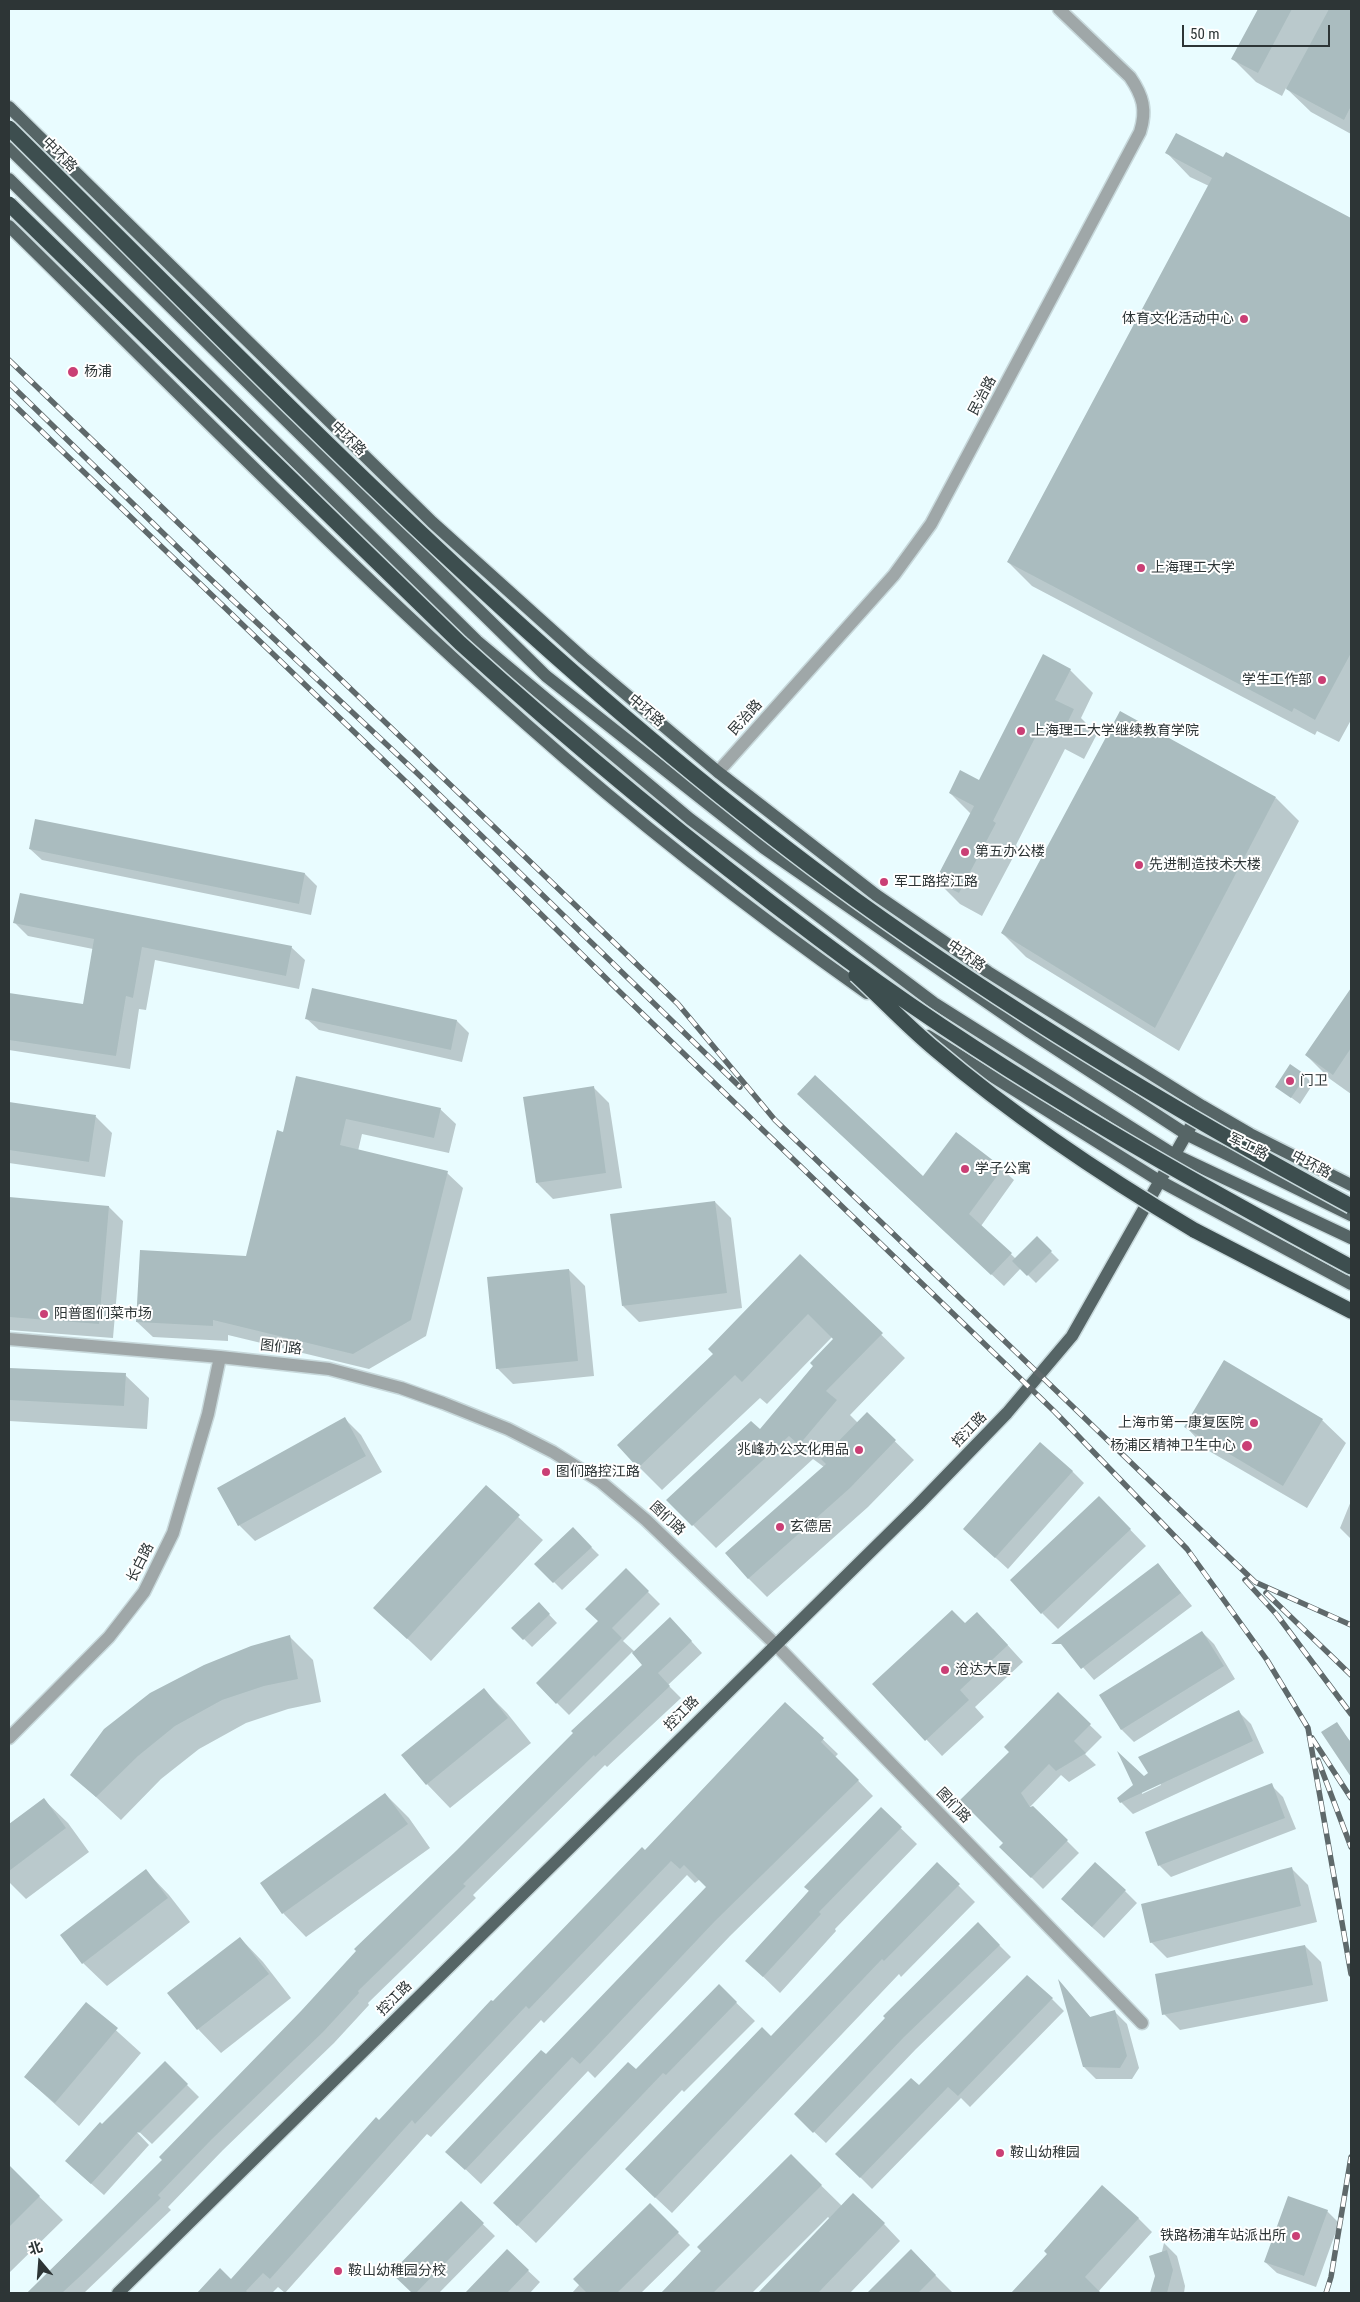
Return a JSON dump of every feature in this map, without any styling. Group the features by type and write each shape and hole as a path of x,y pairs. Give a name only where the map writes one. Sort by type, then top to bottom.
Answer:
{"highway":[{"name":"中环路","path":"9,128 421,533 573,670 731,803 855,898 980,985 1134,1083 1243,1147 1351,1206"},
{"path":"9,204 378,565 467,649 616,780 821,941 950,1030 1080,1115 1216,1194 1351,1267"},
{"path":"821,941 936,1050 1096,1169 1194,1230 1351,1311"}],"main road":[{"name":"军工路","path":"9,107 432,522 583,658 718,772 876,895 988,972 1202,1106 1250,1134 1351,1185"},
{"name":"军工路","path":"9,148 546,676 764,848 955,980 1186,1134 1351,1215"},
{"path":"9,179 477,641 690,819 934,1003 1174,1154 1351,1238"},
{"path":"9,226 373,583 527,725 687,858 812,954 941,1044 1158,1180 1351,1284"},
{"path":"135,231 170,306"},
{"path":"552,704 583,773"},
{"path":"932,933 955,980"},
{"name":"控江路","path":"118,2293 918,1505 1007,1414 1072,1336 1158,1180 1202,1106"}],"street":[{"name":"民治路","path":"718,772 894,575 931,524 1140,132 1144,117 1143,102 1135,83 1059,9"},
{"name":"图们路","path":"9,1339 220,1357 329,1369 401,1388 508,1429 553,1452 601,1482 646,1520 775,1644 1142,2023"},
{"name":"长白路","path":"9,1738 109,1638 144,1592 173,1533 208,1414 220,1357"}],"building":[{"path":"1258,9 1292,9 1258,73 1231,59"},
{"path":"1329,9 1351,9 1351,106 1344,120 1286,89"},
{"path":"1176,133 1223,157 1226,152 1351,218 1351,653 1315,720 1294,708 1292,712 1007,562 1212,178 1165,153"},
{"name":"上海理工大学继续教育学院","path":"1043,654 1071,669 1055,700 1074,709 1061,736 1041,726 993,821 996,823 959,893 935,881 974,806 949,793 960,770 979,780"},
{"name":"先进制造技术大楼","path":"1120,711 1276,797 1155,1028 1001,933"},
{"path":"35,819 305,873 299,904 29,849"},
{"path":"20,893 292,946 286,976 142,947 133,998 126,996 116,1056 9,1040 9,993 83,1004 94,939 13,923"},
{"path":"312,988 457,1020 451,1050 305,1019"},
{"path":"1351,988 1351,1048 1333,1075 1305,1055"},
{"name":"门卫","path":"1290,1064 1306,1075 1291,1098 1275,1087"},
{"path":"815,1075 923,1176 956,1132 1003,1168 969,1214 1012,1253 991,1275 797,1094"},
{"path":"296,1076 441,1108 434,1138 346,1119 340,1145 448,1171 411,1320 353,1354 213,1320 213,1326 136,1322 140,1250 246,1256 277,1130 283,1132"},
{"path":"594,1086 606,1173 536,1183 523,1097"},
{"path":"9,1102 96,1115 89,1162 9,1150"},
{"path":"9,1197 109,1206 99,1324 9,1317"},
{"path":"715,1201 727,1293 622,1306 610,1214"},
{"path":"1037,1236 1052,1251 1027,1276 1012,1261"},
{"path":"800,1254 883,1333 826,1391 837,1400 799,1445 789,1436 692,1526 666,1500 751,1421 760,1429 813,1366 810,1363 833,1339 808,1314 742,1382 735,1375 638,1468 617,1445 713,1354 708,1349"},
{"path":"569,1269 578,1361 496,1369 487,1277"},
{"name":"上海市第一康复医院","path":"1224,1360 1323,1419 1283,1486 1184,1427"},
{"path":"9,1368 126,1373 124,1406 9,1400"},
{"path":"867,1412 896,1440 850,1488 748,1579 725,1553 826,1464 821,1459"},
{"path":"345,1417 366,1456 238,1526 217,1488"},
{"path":"1040,1442 1073,1471 995,1558 963,1529"},
{"path":"486,1485 520,1515 407,1639 373,1608"},
{"path":"1099,1496 1131,1529 1041,1614 1010,1580"},
{"path":"573,1527 592,1547 553,1583 534,1564"},
{"path":"1158,1563 1181,1593 1081,1669 1061,1644 1051,1644"},
{"path":"626,1568 649,1591 612,1628 622,1638 556,1704 536,1683 598,1621 585,1609"},
{"path":"539,1602 550,1614 523,1640 511,1628"},
{"name":"沧达大厦","path":"952,1610 965,1623 977,1612 1008,1645 960,1690 969,1700 925,1741 872,1684"},
{"path":"670,1617 692,1641 658,1673 670,1686 595,1757 594,1755 463,1884 466,1886 358,1991 359,1993 323,2032 212,2139 158,2195 161,2198 90,2267 62,2293 27,2293 162,2160 159,2157 301,2011 356,1951 354,1949 457,1850 573,1733 571,1731 642,1665 632,1653"},
{"path":"1202,1631 1224,1666 1121,1730 1099,1695"},
{"path":"290,1635 298,1679 264,1686 222,1700 175,1726 138,1756 96,1797 70,1775 104,1729 150,1693 204,1665 251,1646"},
{"path":"484,1688 508,1718 426,1785 401,1755"},
{"path":"1058,1692 1091,1724 1074,1741 1086,1753 1056,1771 1049,1764 1021,1793 1030,1807 1033,1806 1068,1840 1031,1878 999,1847 1003,1843 960,1800 1009,1752 1004,1747"},
{"path":"785,1702 824,1738 821,1742 859,1780 715,1921 580,2064 572,2057 465,2170 445,2152 541,2050 546,2054 706,1887 684,1865 680,1869 671,1861 529,2009 526,2006 415,2124 412,2120 270,2279 263,2273 246,2291 248,2293 197,2293 220,2268 231,2279 376,2117 379,2120 491,2000 493,2001 642,1847 645,1850"},
{"path":"1239,1710 1253,1741 1120,1803 1117,1798 1133,1785 1117,1751 1144,1776 1148,1773 1138,1757"},
{"path":"1337,1722 1351,1743 1351,1777 1321,1732"},
{"path":"1272,1783 1285,1818 1158,1866 1145,1832"},
{"path":"385,1793 408,1824 282,1914 260,1883"},
{"path":"44,1798 66,1828 9,1871 9,1824"},
{"path":"881,1807 902,1827 819,1912 821,1914 763,1977 745,1961 809,1891 804,1887"},
{"path":"937,1862 960,1884 884,1961 882,1959 655,2198 625,2169 762,2027 771,2036"},
{"path":"1095,1862 1126,1890 1092,1927 1061,1899"},
{"path":"1292,1867 1301,1906 1150,1943 1141,1904"},
{"path":"146,1869 168,1898 82,1964 60,1935"},
{"path":"978,1922 1000,1945 904,2037 813,2133 794,2114 885,2018 883,2016"},
{"path":"240,1937 269,1974 197,2030 167,1993"},
{"path":"1305,1945 1313,1985 1162,2015 1155,1974"},
{"path":"1027,1975 1053,1998 958,2096 948,2087 860,2178 835,2154 911,2078 919,2085"},
{"path":"1058,1979 1090,2017 1115,2010 1127,2056 1120,2068 1083,2067"},
{"path":"719,1984 737,2002 666,2075 663,2073 517,2226 493,2203 628,2062 636,2069"},
{"path":"86,2002 118,2028 55,2103 24,2077"},
{"path":"165,2061 188,2084 138,2132 91,2184 65,2161 100,2122 102,2124"},
{"path":"791,2154 822,2185 713,2293 661,2293 701,2251 697,2247"},
{"path":"9,2165 40,2196 9,2227"},
{"path":"1102,2185 1139,2218 1085,2277 1101,2293 1011,2293 1047,2254 1044,2251"},
{"path":"853,2193 885,2223 818,2293 758,2293"},
{"name":"铁路杨浦车站派出所","path":"1288,2196 1328,2210 1304,2276 1264,2262"},
{"path":"461,2201 484,2223 416,2293 412,2293 391,2273"},
{"path":"650,2203 679,2232 617,2293 587,2293 573,2279"},
{"path":"507,2249 529,2270 507,2293 465,2293"},
{"path":"911,2249 936,2275 918,2293 867,2293"},
{"path":"1167,2250 1173,2270 1167,2293 1150,2293 1155,2276 1149,2256"}],"railway":[{"path":"9,360 678,1004 775,1120 1255,1582 1351,1625"},
{"path":"9,383 204,573 417,773 740,1087"},
{"path":"9,400 428,803 622,994 1055,1412 1187,1549 1267,1660 1308,1728 1351,1974"},
{"path":"1245,1580 1277,1615 1351,1714"},
{"path":"1266,1593 1351,1675"},
{"path":"1312,1738 1351,1798"},
{"path":"1318,1760 1351,1847"},
{"path":"1326,2293 1331,2277 1351,2157"}],"place":[{"name":"体育文化活动中心","path":"1244,319"},
{"name":"杨浦","path":"73,372"},
{"name":"上海理工大学","path":"1141,568"},
{"name":"学生工作部","path":"1322,680"},
{"name":"上海理工大学继续教育学院","path":"1021,731"},
{"name":"第五办公楼","path":"965,852"},
{"name":"先进制造技术大楼","path":"1139,865"},
{"name":"军工路控江路","path":"884,882"},
{"name":"门卫","path":"1290,1081"},
{"name":"学子公寓","path":"965,1169"},
{"name":"阳普图们菜市场","path":"44,1314"},
{"name":"上海市第一康复医院","path":"1254,1423"},
{"name":"杨浦区精神卫生中心","path":"1247,1446"},
{"name":"兆峰办公文化用品","path":"859,1450"},
{"name":"图们路控江路","path":"546,1472"},
{"name":"玄德居","path":"780,1527"},
{"name":"沧达大厦","path":"945,1670"},
{"name":"鞍山幼稚园","path":"1000,2153"},
{"name":"铁路杨浦车站派出所","path":"1296,2236"},
{"name":"鞍山幼稚园分校","path":"338,2271"}]}
